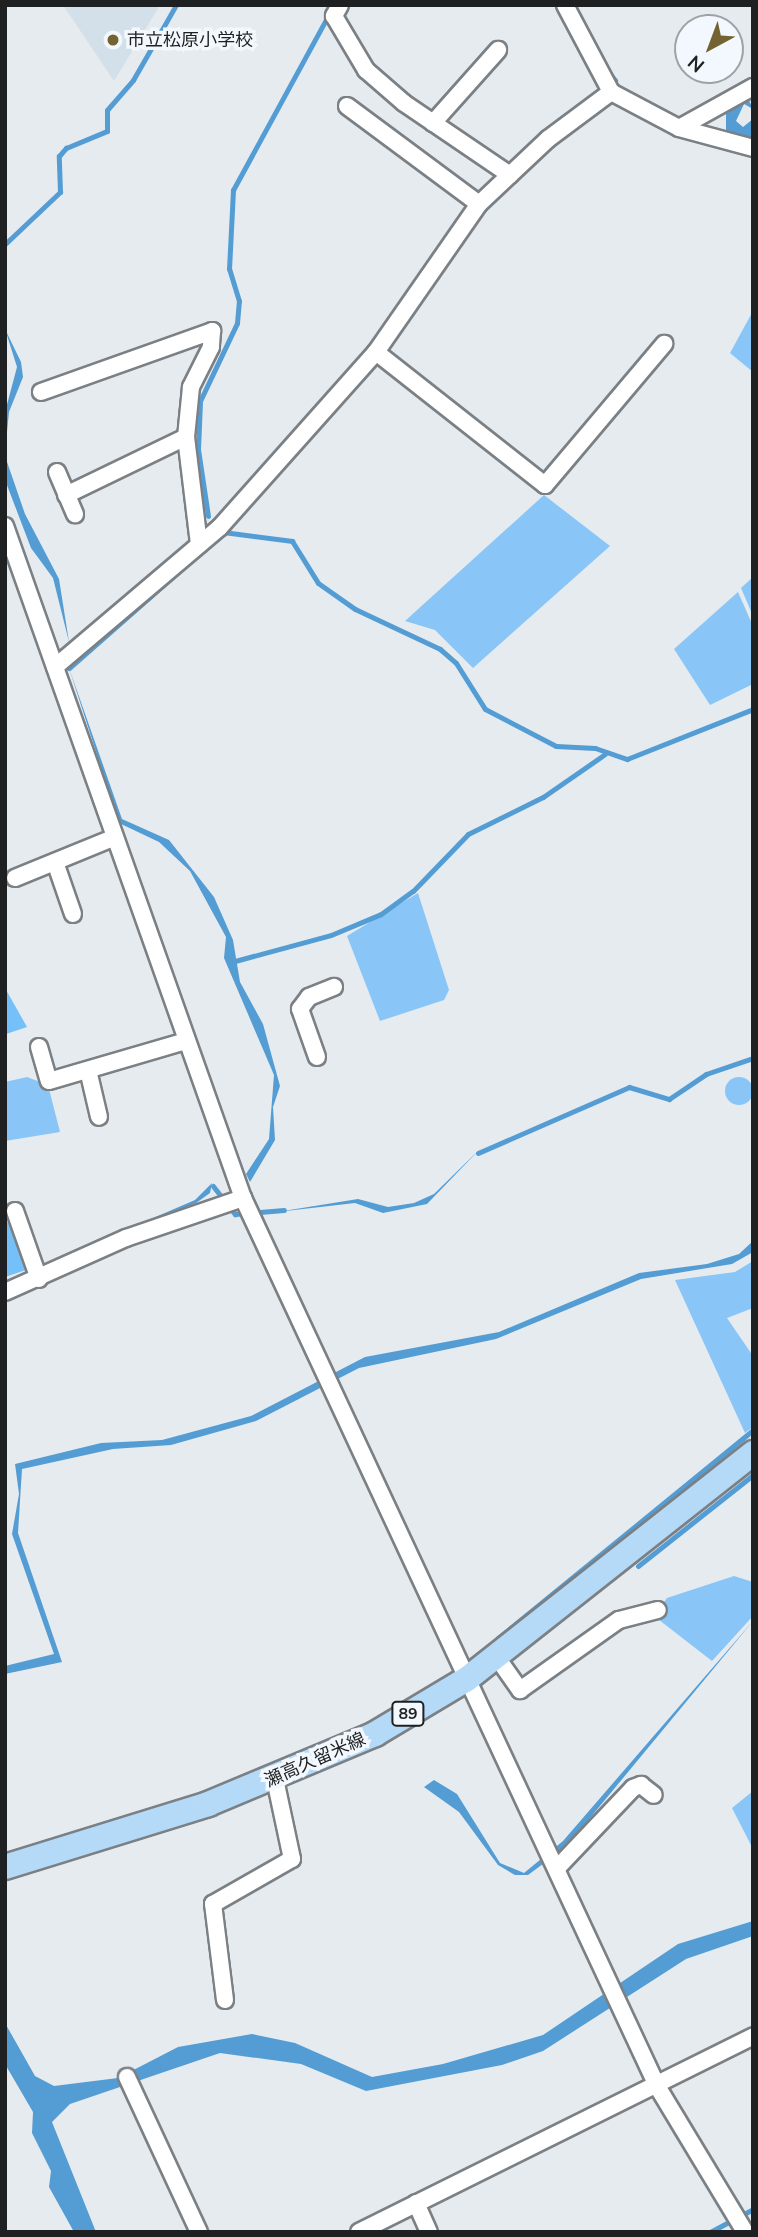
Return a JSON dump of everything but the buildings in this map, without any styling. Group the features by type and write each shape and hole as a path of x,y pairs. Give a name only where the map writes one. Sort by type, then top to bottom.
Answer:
{"main road":[{"name":"瀬高久留米線","path":"5,1867 275,1779 375,1734 467,1679 753,1452"}],"street":[{"path":"340,5 334,16 366,70 433,123 510,175"},
{"path":"565,5 611,92 679,128 753,148"},
{"path":"433,123 498,50"},
{"path":"679,128 753,87"},
{"path":"55,667 199,544 376,352 479,204 611,92"},
{"path":"347,106 479,204"},
{"path":"41,392 212,331 191,387 186,437 199,544"},
{"path":"376,352 545,485 664,344"},
{"path":"66,495 186,437"},
{"path":"57,472 75,514"},
{"path":"6,531 243,1198 467,1679 558,1866 657,2086 745,2232"},
{"path":"15,878 113,838"},
{"path":"55,862 73,914"},
{"path":"317,1057 300,1009 309,997 334,987"},
{"path":"39,1046 49,1081 186,1041"},
{"path":"88,1070 99,1117"},
{"path":"5,1292 126,1238 243,1198"},
{"path":"15,1211 39,1279"},
{"path":"496,1656 520,1690 619,1620 658,1610"},
{"path":"225,2000 213,1903 292,1859 275,1779"},
{"path":"558,1866 634,1788 641,1785 654,1795"},
{"path":"359,2232 753,2036"},
{"path":"127,2077 199,2232"},
{"path":"416,2203 429,2232"}],"shaded area":[{"name":"市立松原小学校","path":"63,5 160,5 114,81"},
{"path":"747,96 753,109 744,104 736,121 743,127 753,119 753,139 726,132 726,108"},
{"path":"753,311 753,372 730,353"},
{"path":"5,329 21,362 23,377 9,412 5,452 5,412 17,367"},
{"path":"5,456 25,514 59,579 69,642 53,578 31,548 5,480"},
{"path":"544,495 610,546 473,668 435,630 405,621"},
{"path":"753,577 753,616 741,588"},
{"path":"738,592 753,626 753,684 710,705 674,649"},
{"path":"69,668 122,819 169,840 214,897 233,940 240,982 263,1024 280,1086 273,1107 275,1140 250,1182 246,1174 269,1139 274,1075 224,958 226,937 190,871 159,842 119,823"},
{"path":"418,893 449,990 444,1000 380,1021 347,936"},
{"path":"5,988 27,1027 6,1034 5,1033"},
{"path":"27,1077 48,1085 60,1132 5,1141 5,1082"},
{"path":"739,1077 749,1081 753,1091 749,1101 739,1105 729,1101 725,1091 729,1081"},
{"path":"480,1149 427,1204 383,1213 355,1203 277,1212 358,1199 388,1207 414,1203 434,1194"},
{"path":"212,1183 210,1193 196,1203 44,1265 195,1200"},
{"path":"12,1221 32,1268 5,1277 5,1223"},
{"path":"753,1241 753,1252 732,1264 641,1279 496,1339 359,1368 256,1421 171,1445 113,1449 22,1469 18,1533 62,1662 5,1674 5,1666 54,1654 12,1534 19,1494 15,1464 101,1443 162,1440 251,1416 365,1357 499,1332 639,1273 707,1264 739,1254"},
{"path":"753,1261 753,1308 727,1318 753,1356 753,1427 745,1433 675,1280 735,1272"},
{"path":"734,1576 753,1582 753,1616 712,1661 654,1616 667,1598"},
{"path":"753,1621 566,1847 528,1875 515,1875 498,1865 459,1812 424,1787 434,1780 457,1794 500,1863 524,1873 563,1841"},
{"path":"753,1791 753,1849 732,1808"},
{"path":"753,1921 753,1936 686,1959 543,2051 502,2065 366,2091 301,2064 220,2053 70,2104 52,2122 96,2232 74,2232 49,2187 51,2171 32,2133 33,2112 5,2064 5,2023 35,2076 54,2086 118,2078 178,2047 252,2034 295,2043 372,2077 443,2064 543,2035 678,1944"}],"waterway":[{"path":"5,244 60,192 59,156 66,148 107,131 107,110 133,80 176,5"},
{"path":"208,516 198,449 200,401 237,323 239,301 229,269 233,190 329,14"},
{"path":"608,72 615,80"},
{"path":"223,532 292,541 318,583 355,609 440,649 456,663 485,709 556,746 595,748 627,759 753,709"},
{"path":"69,668 177,573"},
{"path":"235,961 331,935 381,914 413,891 468,834 543,797 605,754"},
{"path":"478,1153 629,1087 669,1099 706,1074 753,1058"},
{"path":"213,1186 235,1214 284,1210"},
{"path":"498,1638 753,1430"},
{"path":"638,1566 753,1475"},
{"path":"710,2232 753,2209"}],"place":[{"name":"市立松原小学校","path":"113,40"}]}
